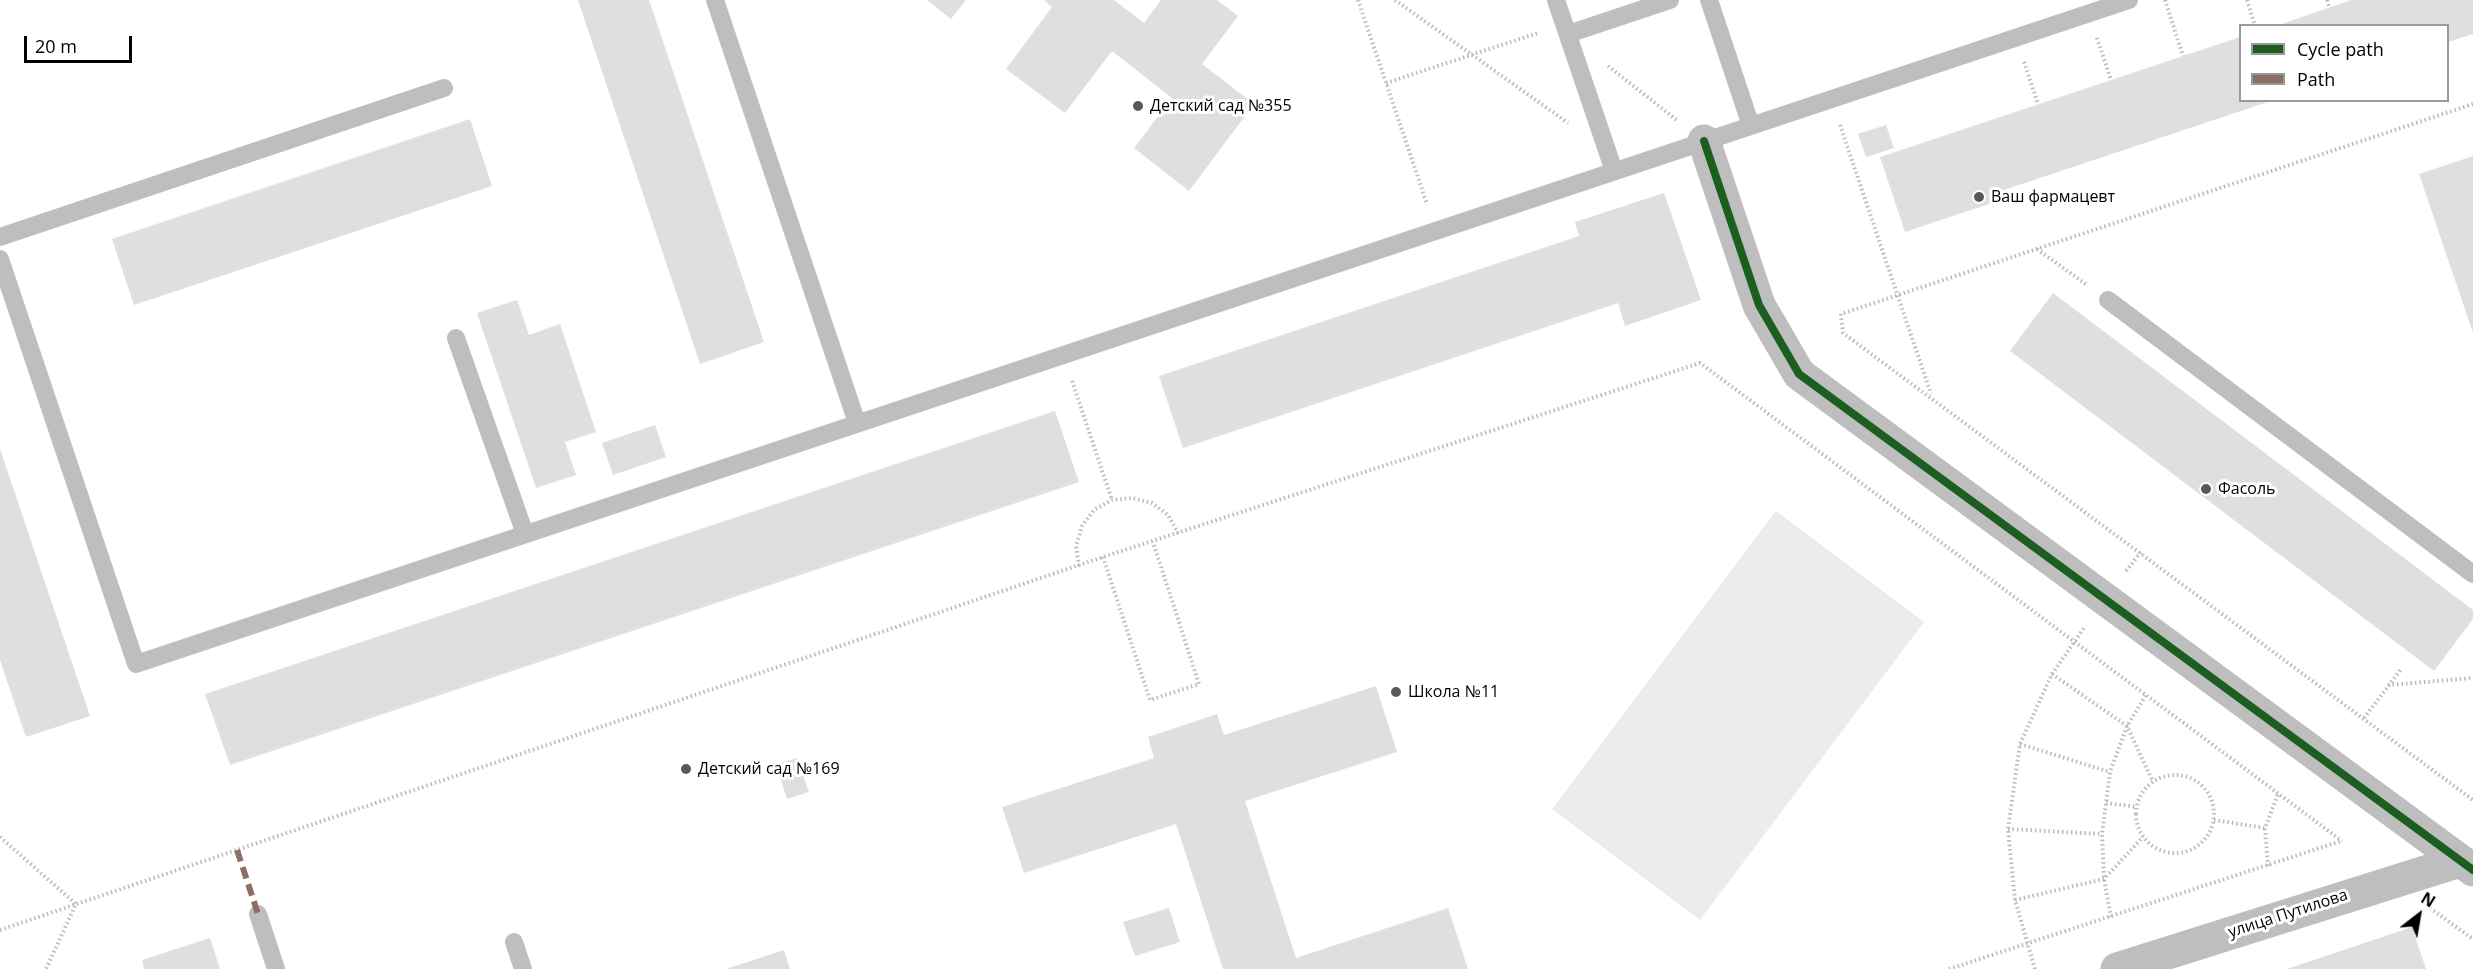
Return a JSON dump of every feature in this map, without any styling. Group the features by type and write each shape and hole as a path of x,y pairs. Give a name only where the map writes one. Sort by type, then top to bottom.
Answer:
{"street":[{"path":"1704,141 1759,305 1799,374 2467,866"},
{"name":"улица Путилова","path":"2117,969 2467,866"}],"lane":[{"path":"715,0 857,423"},
{"path":"1556,0 1614,171"},
{"path":"1566,29 1670,0"},
{"path":"1709,0 1751,126"},
{"path":"0,259 136,664 2129,0"},
{"path":"0,237 444,88"},
{"path":"2108,300 2473,574"},
{"path":"456,338 525,534"},
{"path":"258,914 276,969"},
{"path":"514,942 523,969"}],"path":[{"path":"1358,0 1436,231"},
{"path":"1395,0 1606,151"},
{"path":"2165,0 2183,56"},
{"path":"2247,0 2254,24"},
{"path":"2327,0 2329,7"},
{"path":"2089,13 2111,80"},
{"path":"1386,83 1472,55 1566,29 1704,141"},
{"path":"2015,38 2038,104"},
{"path":"1832,99 1931,395"},
{"path":"2473,104 1841,314 1843,333 1931,395 2473,800"},
{"path":"2037,249 2108,300"},
{"path":"1063,355 1112,500"},
{"path":"0,930 1103,557 1700,363 2342,841 1949,969"},
{"path":"1079,566 1076,546 1082,526 1094,510 1112,500 1132,498 1152,503 1168,515 1178,533"},
{"path":"1103,557 1150,700 1160,697 1199,684 1153,542"},
{"path":"2035,969 2015,900 2008,829 2020,744 2052,674 2074,641"},
{"path":"2364,718 2402,668"},
{"path":"2052,674 2127,726 2153,782"},
{"path":"2388,686 2473,678"},
{"path":"2111,917 2104,879 2102,834 2110,772 2127,726 2146,695"},
{"path":"2020,744 2110,772"},
{"path":"2182,775 2196,781 2207,791 2214,805 2214,820 2209,834 2198,846 2184,852 2169,852 2154,847 2143,837 2137,822 2137,807 2142,793 2153,782 2167,776 2182,775"},
{"path":"2268,866 2265,828 2278,794"},
{"path":"2106,803 2137,807"},
{"path":"2214,820 2265,828"},
{"path":"2008,829 2102,834"},
{"path":"0,837 76,904"},
{"path":"2015,900 2104,879 2143,837"},
{"path":"46,969 76,904"},
{"path":"2428,906 2473,939"}],"shaded area":[{"path":"1776,511 1924,622 1700,920 1552,809"}],"building":[{"path":"578,0 649,0 764,342 700,364"},
{"path":"927,0 966,0 951,19"},
{"path":"1044,0 1114,0 1144,23 1161,0 1217,0 1238,16 1202,64 1254,104 1189,191 1134,148 1172,98 1112,51 1065,113 1006,69 1052,7"},
{"path":"2351,0 2473,0 2473,34 2449,42 2449,24 2282,24"},
{"path":"2239,37 2239,102 2268,102 1995,193 1998,201 1905,232 1880,157"},
{"path":"470,119 492,186 134,305 112,239"},
{"path":"1886,125 1894,148 1866,157 1858,134"},
{"path":"2473,156 2473,333 2419,174"},
{"path":"1664,193 1701,300 1625,326 1618,303 1183,448 1159,376 1579,236 1575,222"},
{"path":"2053,293 2473,610 2473,619 2434,671 2010,351"},
{"path":"517,300 529,335 560,324 596,432 565,442 576,475 536,488 477,313"},
{"path":"1055,411 1079,482 230,765 205,694"},
{"path":"655,425 666,457 613,475 602,443"},
{"path":"0,449 90,716 26,737 0,660"},
{"path":"1376,686 1397,752 1245,801 1296,958 1448,908 1468,969 1223,969 1176,824 1024,873 1002,807 1154,758 1148,737 1217,714 1224,735"},
{"path":"797,758 809,792 787,799 776,764"},
{"path":"1169,908 1180,942 1135,956 1123,922"},
{"path":"2412,927 2426,969 2287,969"},
{"path":"210,938 220,969 144,969 142,960"},
{"path":"784,950 790,969 726,969"}],"marked path":[{"path":"237,850 258,914"}],"cycle path":[{"path":"1704,141 1759,305 1799,374 2473,870"}],"place":[{"name":"Детский сад №355","path":"1138,106"},
{"name":"Ваш фармацевт","path":"1979,197"},
{"name":"Фасоль","path":"2206,489"},
{"name":"Школа №11","path":"1396,692"},
{"name":"Детский сад №169","path":"686,769"}]}
